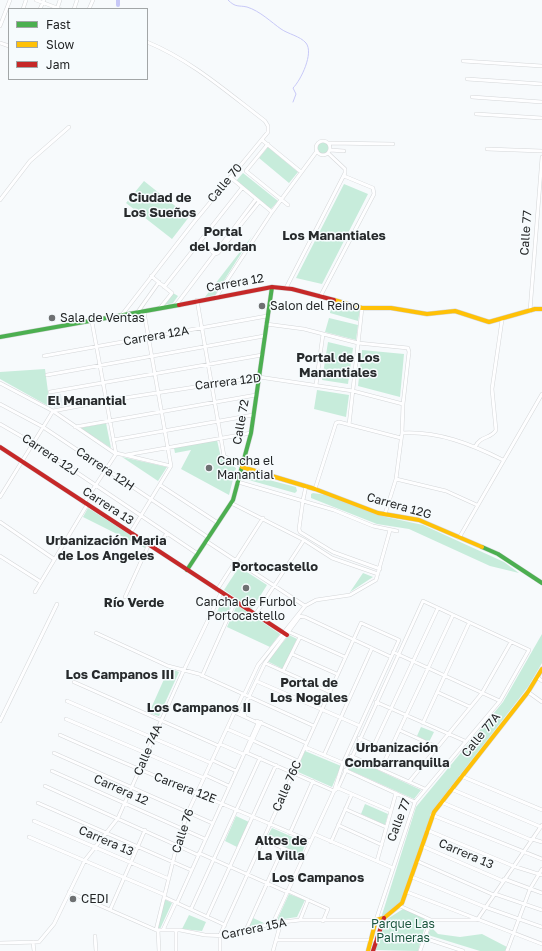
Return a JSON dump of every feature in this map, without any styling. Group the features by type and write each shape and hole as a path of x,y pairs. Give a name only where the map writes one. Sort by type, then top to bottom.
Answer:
{"street":[{"path":"0,26 10,0"},
{"path":"36,0 43,1 56,8"},
{"name":"Calle 70","path":"121,316 230,177 268,132 268,126 265,120 171,51 148,42"},
{"path":"0,43 8,46"},
{"path":"463,61 542,66"},
{"path":"467,80 542,84"},
{"path":"472,97 542,102"},
{"path":"476,114 542,118"},
{"path":"0,200 30,161 69,127"},
{"path":"262,140 301,172"},
{"path":"216,297 272,212 317,151 316,146 320,141 324,140 329,143 393,144"},
{"path":"286,288 344,176 345,169 329,152 329,143"},
{"path":"268,144 246,171 288,205"},
{"path":"487,149 542,151"},
{"path":"317,151 321,155 329,152 344,151"},
{"name":"Calle 77","path":"530,310 542,157"},
{"path":"320,297 374,194 373,188 344,176"},
{"path":"230,177 272,212"},
{"path":"164,287 242,188"},
{"path":"176,305 215,254 218,253 257,200"},
{"path":"536,228 542,228"},
{"path":"200,242 215,254"},
{"path":"152,276 172,293 160,308"},
{"path":"137,313 159,282"},
{"name":"Carrera 12","path":"0,337 92,322 198,300 272,287 286,288 362,308 391,308 427,314 455,311 485,321 502,320 530,310 542,309"},
{"name":"Calle 72","path":"187,570 231,503 238,482 251,434 272,287"},
{"path":"198,300 224,457 242,467"},
{"path":"349,425 362,308"},
{"path":"131,532 171,466 144,312"},
{"name":"Carrera 12A","path":"44,356 267,316"},
{"path":"475,447 479,440 494,434 496,430 492,389 502,320"},
{"path":"35,592 116,453 105,401 92,322"},
{"path":"266,324 323,334 358,343 406,347 409,352 403,404 402,433 396,479 385,514"},
{"path":"316,385 323,334"},
{"path":"47,375 99,364 264,336"},
{"path":"50,392 262,355"},
{"name":"Carrera 12D","path":"53,411 211,383 259,377 352,391 403,404"},
{"path":"0,383 53,411 116,453 171,466"},
{"path":"459,538 542,394"},
{"path":"75,427 256,395"},
{"name":"Carrera 12H","path":"0,404 43,427 305,606"},
{"path":"0,497 53,411"},
{"path":"113,440 253,415"},
{"path":"315,489 335,426 339,422 401,438"},
{"name":"Carrera 12J","path":"0,424 33,443 198,554"},
{"path":"402,433 433,434 475,447 503,460"},
{"path":"126,455 251,434"},
{"name":"Carrera 13","path":"0,447 131,532 219,592 286,634"},
{"name":"Carrera 12G","path":"242,467 306,486 385,514 419,520 498,554 542,583"},
{"path":"396,479 446,491 477,505"},
{"name":"Carrera 12G","path":"238,482 334,510 373,526 397,531"},
{"path":"160,484 218,523"},
{"path":"306,486 299,529 300,532 332,552 380,569"},
{"path":"231,503 304,540 332,558 378,574"},
{"name":"Calle 74A","path":"33,942 39,942 54,924 84,860 118,818 219,592 236,560 263,518"},
{"path":"0,522 54,559"},
{"name":"Calle 76","path":"261,722 241,713 265,663 305,606 316,600 345,596 374,581 380,569 390,530"},
{"path":"156,550 167,533"},
{"path":"255,615 304,540"},
{"path":"125,597 148,544"},
{"path":"0,556 41,582"},
{"path":"334,791 338,788 359,738 423,601 511,642 482,693 409,782"},
{"path":"202,676 235,602"},
{"path":"0,721 57,604"},
{"path":"374,745 438,608"},
{"path":"298,616 391,657"},
{"name":"Calle 76","path":"159,951 157,930 164,896 177,845 188,812 234,712 258,665 286,634 298,616"},
{"path":"381,769 453,616"},
{"name":"Calle 76C","path":"220,951 219,937 361,623 399,640 393,652"},
{"path":"423,723 469,623"},
{"path":"96,633 168,666 202,676 314,726"},
{"path":"286,634 300,637 345,657"},
{"path":"283,671 300,637"},
{"name":"Calle 77","path":"368,951 376,920 415,802 500,701 529,650 511,642"},
{"path":"324,755 372,648"},
{"path":"273,923 334,791 343,763 393,652 500,701"},
{"path":"292,654 337,674"},
{"path":"265,663 330,692"},
{"name":"Calle 77A","path":"384,918 400,906 407,892 432,815 528,692 542,669"},
{"path":"537,677 542,681"},
{"path":"256,681 360,726"},
{"path":"74,682 219,745 260,758 334,791"},
{"path":"437,692 470,707"},
{"path":"528,692 542,702"},
{"path":"67,701 236,771"},
{"path":"376,702 465,741"},
{"path":"163,930 177,903 258,723 234,712"},
{"path":"66,719 229,786"},
{"path":"251,740 261,722 324,755 343,763"},
{"path":"227,729 298,761"},
{"path":"399,730 437,747"},
{"name":"Carrera 12E","path":"60,735 140,770 222,802 310,842"},
{"path":"359,738 389,752"},
{"path":"54,753 212,823"},
{"path":"351,756 425,789"},
{"path":"192,910 260,758"},
{"path":"207,917 276,765"},
{"path":"345,770 415,802"},
{"name":"Carrera 12","path":"52,771 125,802 205,839"},
{"path":"461,776 542,810"},
{"path":"290,832 313,781"},
{"path":"46,786 177,845 214,859 267,884 328,909 323,921"},
{"path":"338,788 391,811"},
{"path":"451,789 541,826 477,920"},
{"path":"377,861 396,793"},
{"path":"331,842 352,794"},
{"path":"441,802 532,840 542,842"},
{"path":"38,803 191,870"},
{"path":"345,809 386,828"},
{"path":"432,815 523,853 542,859"},
{"name":"Carrera 13","path":"34,821 169,879"},
{"path":"338,825 382,844"},
{"path":"110,910 145,830"},
{"path":"427,830 513,866 540,875"},
{"path":"314,834 393,868"},
{"path":"29,837 84,860 225,924"},
{"path":"263,839 303,857"},
{"name":"Carrera 13","path":"422,846 504,880 542,892"},
{"path":"245,932 283,848"},
{"path":"417,860 494,894 542,910"},
{"path":"507,951 530,889 540,875 542,869"},
{"path":"412,877 485,907 542,927"},
{"path":"70,892 157,930"},
{"path":"407,892 542,944"},
{"path":"300,920 308,900"},
{"path":"400,906 431,920 477,920"},
{"path":"376,920 384,918"},
{"path":"373,951 384,918"},
{"name":"Carrera 15A","path":"157,930 176,930 219,937 245,932 281,922 300,920 376,920"},
{"path":"420,951 431,920"},
{"path":"273,951 281,922"},
{"path":"176,930 176,951"},
{"path":"95,936 96,951"},
{"path":"424,938 450,949 463,951"},
{"path":"276,940 376,940"},
{"path":"0,943 33,942 34,951"}],"shaded area":[{"path":"61,394 63,406 54,408 52,396"}],"green space":[{"path":"323,142 327,144 329,148 327,152 323,154 319,152 317,148 319,144"},
{"path":"268,147 298,172 289,183 259,158"},
{"path":"243,173 278,201 271,209 236,181"},
{"path":"144,181 189,217 172,239 126,203"},
{"path":"344,184 368,194 322,284 296,278"},
{"path":"252,236 215,295 205,297 246,244"},
{"path":"173,293 178,296 173,303 164,305"},
{"path":"331,303 360,310 358,321 330,313"},
{"path":"329,318 358,325 356,340 325,332"},
{"path":"328,342 353,348 348,384 322,380"},
{"path":"362,350 404,354 400,397 358,386"},
{"path":"45,369 50,407 0,379 0,372"},
{"path":"317,390 349,395 346,417 314,409"},
{"path":"106,423 111,448 80,428"},
{"path":"217,440 221,458 236,468 229,495 181,469 191,450 175,453 174,448"},
{"path":"122,457 167,467 158,481"},
{"path":"246,474 296,487 297,491 295,493 245,479"},
{"path":"311,494 326,495 386,517 423,525 504,562 519,573 490,566 409,529 377,524 311,498"},
{"path":"88,508 147,545 145,548 83,517"},
{"name":"Cancha de Furbol Portocastello","path":"239,567 267,585 252,609 224,590"},
{"path":"363,573 373,577 350,592"},
{"path":"224,597 232,602 226,618 216,614"},
{"path":"237,605 280,634 270,647 227,627"},
{"path":"542,634 542,663 528,687 433,810 403,900 381,918 416,807 503,702"},
{"path":"289,635 297,639 283,669 267,661"},
{"path":"169,668 179,672 159,716 149,713"},
{"path":"421,727 434,732 429,742 417,736"},
{"path":"305,751 341,766 332,787 296,771"},
{"path":"352,758 421,790 414,799 347,769"},
{"path":"365,804 388,814 385,825 361,814"},
{"path":"236,816 249,822 237,847 225,841"},
{"path":"272,828 306,843 301,855 266,839"},
{"path":"289,894 305,900 297,917 277,920"},
{"path":"164,899 172,903 160,929 157,929"},
{"name":"Parque Las Palmeras","path":"403,909 427,919 418,951 375,950 384,921"},
{"path":"189,915 206,922 202,931 182,929"},
{"path":"253,918 264,923 248,928"},
{"path":"431,927 438,934 460,937 482,934 507,947 505,951 480,951 428,935"}],"waterway":[{"path":"118,0 118,5"},
{"path":"228,0 235,5 247,7 256,11 281,29 306,43 308,47 308,60 300,79 293,88 296,94 293,102"}],"traffic: fast":[{"path":"187,570 233,500 251,433 272,287"},
{"path":"0,337 179,305"},
{"path":"482,547 498,554 542,583"}],"traffic: slow":[{"path":"334,300 362,308 391,308 427,314 455,311 489,322 535,309 542,309"},
{"path":"242,467 315,489 378,513 419,520 482,547"},
{"path":"368,951 376,920 384,918 402,903 434,812 528,692 542,669"}],"traffic: jam":[{"path":"179,305 272,287 292,289 334,300"},
{"path":"0,447 287,635"},
{"path":"373,951 384,918"}],"place":[{"name":"Salon del Reino","path":"262,306"},
{"name":"Sala de Ventas","path":"52,318"},
{"name":"Cancha el Manantial","path":"209,468"},
{"name":"Cancha de Furbol Portocastello","path":"246,588"},
{"name":"CEDI","path":"73,899"}],"district":[{"name":"Ciudad de Los Sueños","path":"160,206"},
{"name":"Los Manantiales","path":"334,236"},
{"name":"Portal del Jordan","path":"223,240"},
{"name":"Portal de Los Manantiales","path":"338,366"},
{"name":"El Manantial","path":"87,401"},
{"name":"Urbanización Maria de Los Angeles","path":"106,548"},
{"name":"Portocastello","path":"275,567"},
{"name":"Río Verde","path":"134,603"},
{"name":"Los Campanos III","path":"120,675"},
{"name":"Portal de Los Nogales","path":"309,690"},
{"name":"Los Campanos II","path":"199,708"},
{"name":"Urbanización Combarranquilla","path":"397,756"},
{"name":"Altos de La Villa","path":"281,848"},
{"name":"Los Campanos","path":"318,878"}]}
